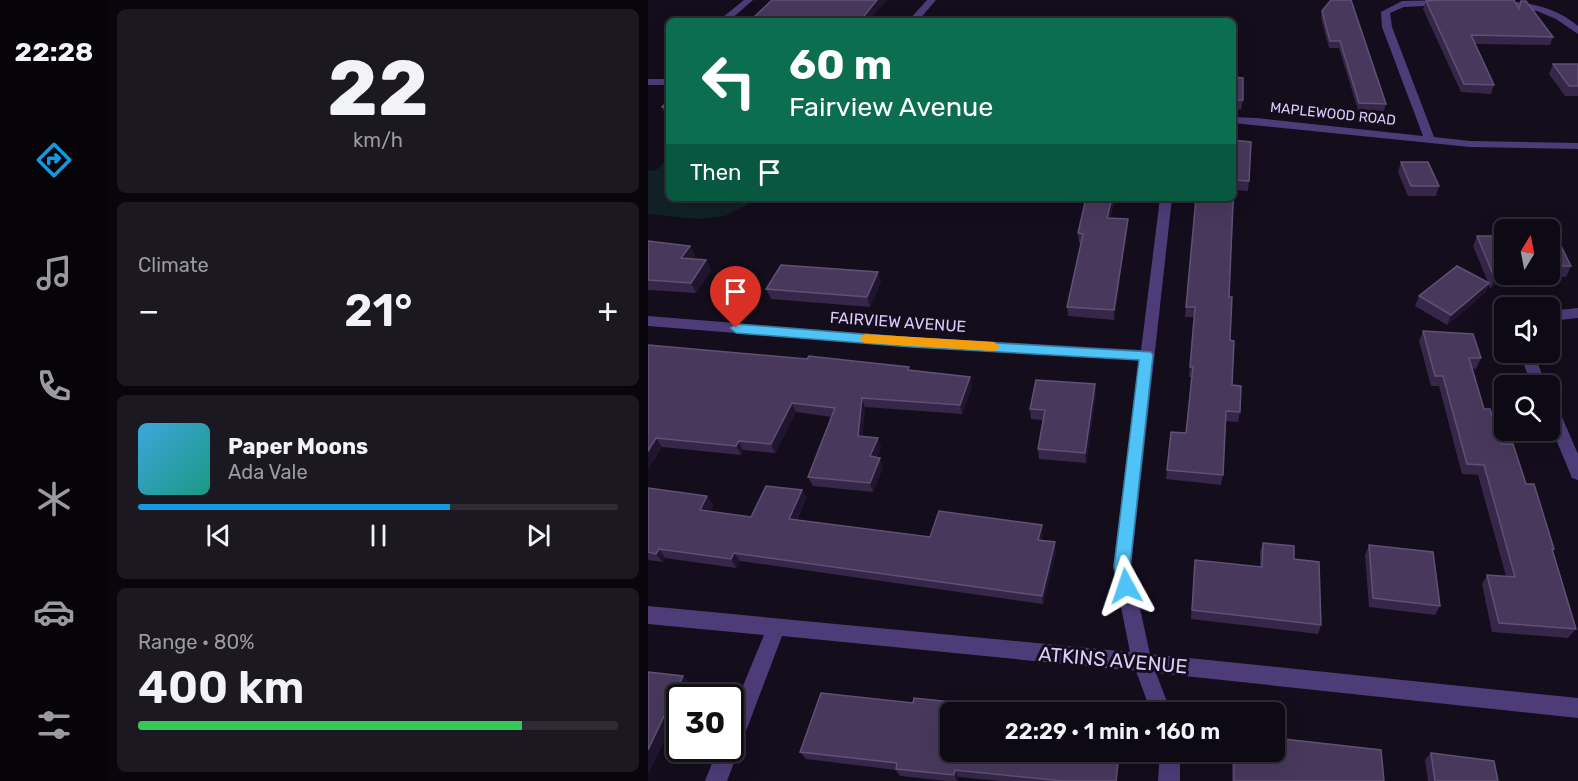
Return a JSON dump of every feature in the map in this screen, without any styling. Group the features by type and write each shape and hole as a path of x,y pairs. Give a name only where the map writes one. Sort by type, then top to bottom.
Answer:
{"street":[{"path":"727,18 749,0"},
{"path":"916,18 932,0"},
{"name":"MAPLEWOOD ROAD","path":"1430,140 1387,27 1385,12 1402,4 1452,2"},
{"path":"1485,2 1519,4 1548,10 1560,16 1578,31"},
{"path":"648,82 666,82"},
{"name":"MAPLEWOOD ROAD","path":"1236,120 1470,144 1578,146"},
{"path":"1157,702 1142,662 1122,567 1166,201"},
{"path":"1560,315 1578,313"},
{"name":"FAIRVIEW AVENUE","path":"648,321 912,342 1146,355"},
{"path":"1560,431 1578,473"},
{"name":"ATKINS AVENUE","path":"648,615 1142,662 1578,708"},
{"path":"744,708 776,627"},
{"path":"716,781 723,762"},
{"path":"1169,781 1170,762"}],"shaded area":[{"path":"666,161 666,201 749,201 747,205 725,216 698,219 648,214 648,171 656,170"}],"building":[{"path":"772,0 877,0 862,18 753,18"},
{"path":"1331,0 1351,0 1386,104 1359,103 1340,41 1330,41 1322,11"},
{"path":"1514,0 1519,9 1521,1 1526,1 1553,37 1471,35 1494,85 1464,84 1426,1"},
{"path":"1553,64 1578,64 1578,86 1569,86"},
{"path":"1236,77 1243,78 1243,100 1236,100"},
{"path":"1236,140 1251,142 1249,181 1236,180"},
{"path":"1401,162 1428,162 1439,186 1411,186"},
{"path":"1085,201 1111,201 1107,218 1128,219 1114,310 1067,307 1083,234 1078,233"},
{"path":"1196,201 1233,201 1229,297 1232,297 1230,340 1234,341 1232,385 1241,386 1240,412 1226,411 1223,475 1167,470 1171,432 1186,433 1193,367 1190,367 1195,307 1186,307"},
{"path":"1477,236 1494,236 1494,277"},
{"path":"648,241 690,246 681,258 706,260 691,283 648,280"},
{"path":"1560,244 1571,266 1560,266"},
{"path":"781,265 878,272 867,297 766,289"},
{"path":"1457,266 1489,283 1451,315 1419,296"},
{"path":"1423,331 1473,334 1481,358 1469,358 1484,409 1490,409 1494,422 1494,441 1500,441 1501,444 1513,444 1526,484 1534,484 1576,629 1499,623 1487,575 1515,577 1484,465 1467,464 1443,376 1435,376"},
{"path":"648,345 807,359 809,356 909,367 908,370 970,377 960,405 862,398 858,436 878,438 870,456 880,458 870,483 808,477 835,408 792,403 771,444 739,441 736,446 656,438 648,451"},
{"path":"1036,380 1095,384 1085,453 1038,449 1045,410 1030,409"},
{"path":"766,486 802,490 789,519 930,537 939,511 1042,525 1038,540 1055,542 1042,596 734,553 731,559 659,549 656,554 648,552 648,488 707,496 700,510 751,517"},
{"path":"1263,543 1294,546 1294,559 1319,562 1321,625 1192,610 1195,560 1262,567"},
{"path":"1369,545 1433,552 1440,606 1373,598"},
{"path":"648,672 683,676 679,684 666,684 666,712 648,750"},
{"path":"821,693 913,703 914,698 953,702 940,702 940,762 1118,762 1116,781 1063,781 955,770 954,775 896,769 897,763 800,752"},
{"path":"1285,739 1381,750 1384,781 1234,781 1234,762 1285,762"},
{"path":"1431,753 1494,761 1498,781 1435,781"}],"slow traffic":[{"path":"865,339 994,347"}],"route":[{"path":"736,328 912,342 1146,355 1122,567 1126,586"}]}
